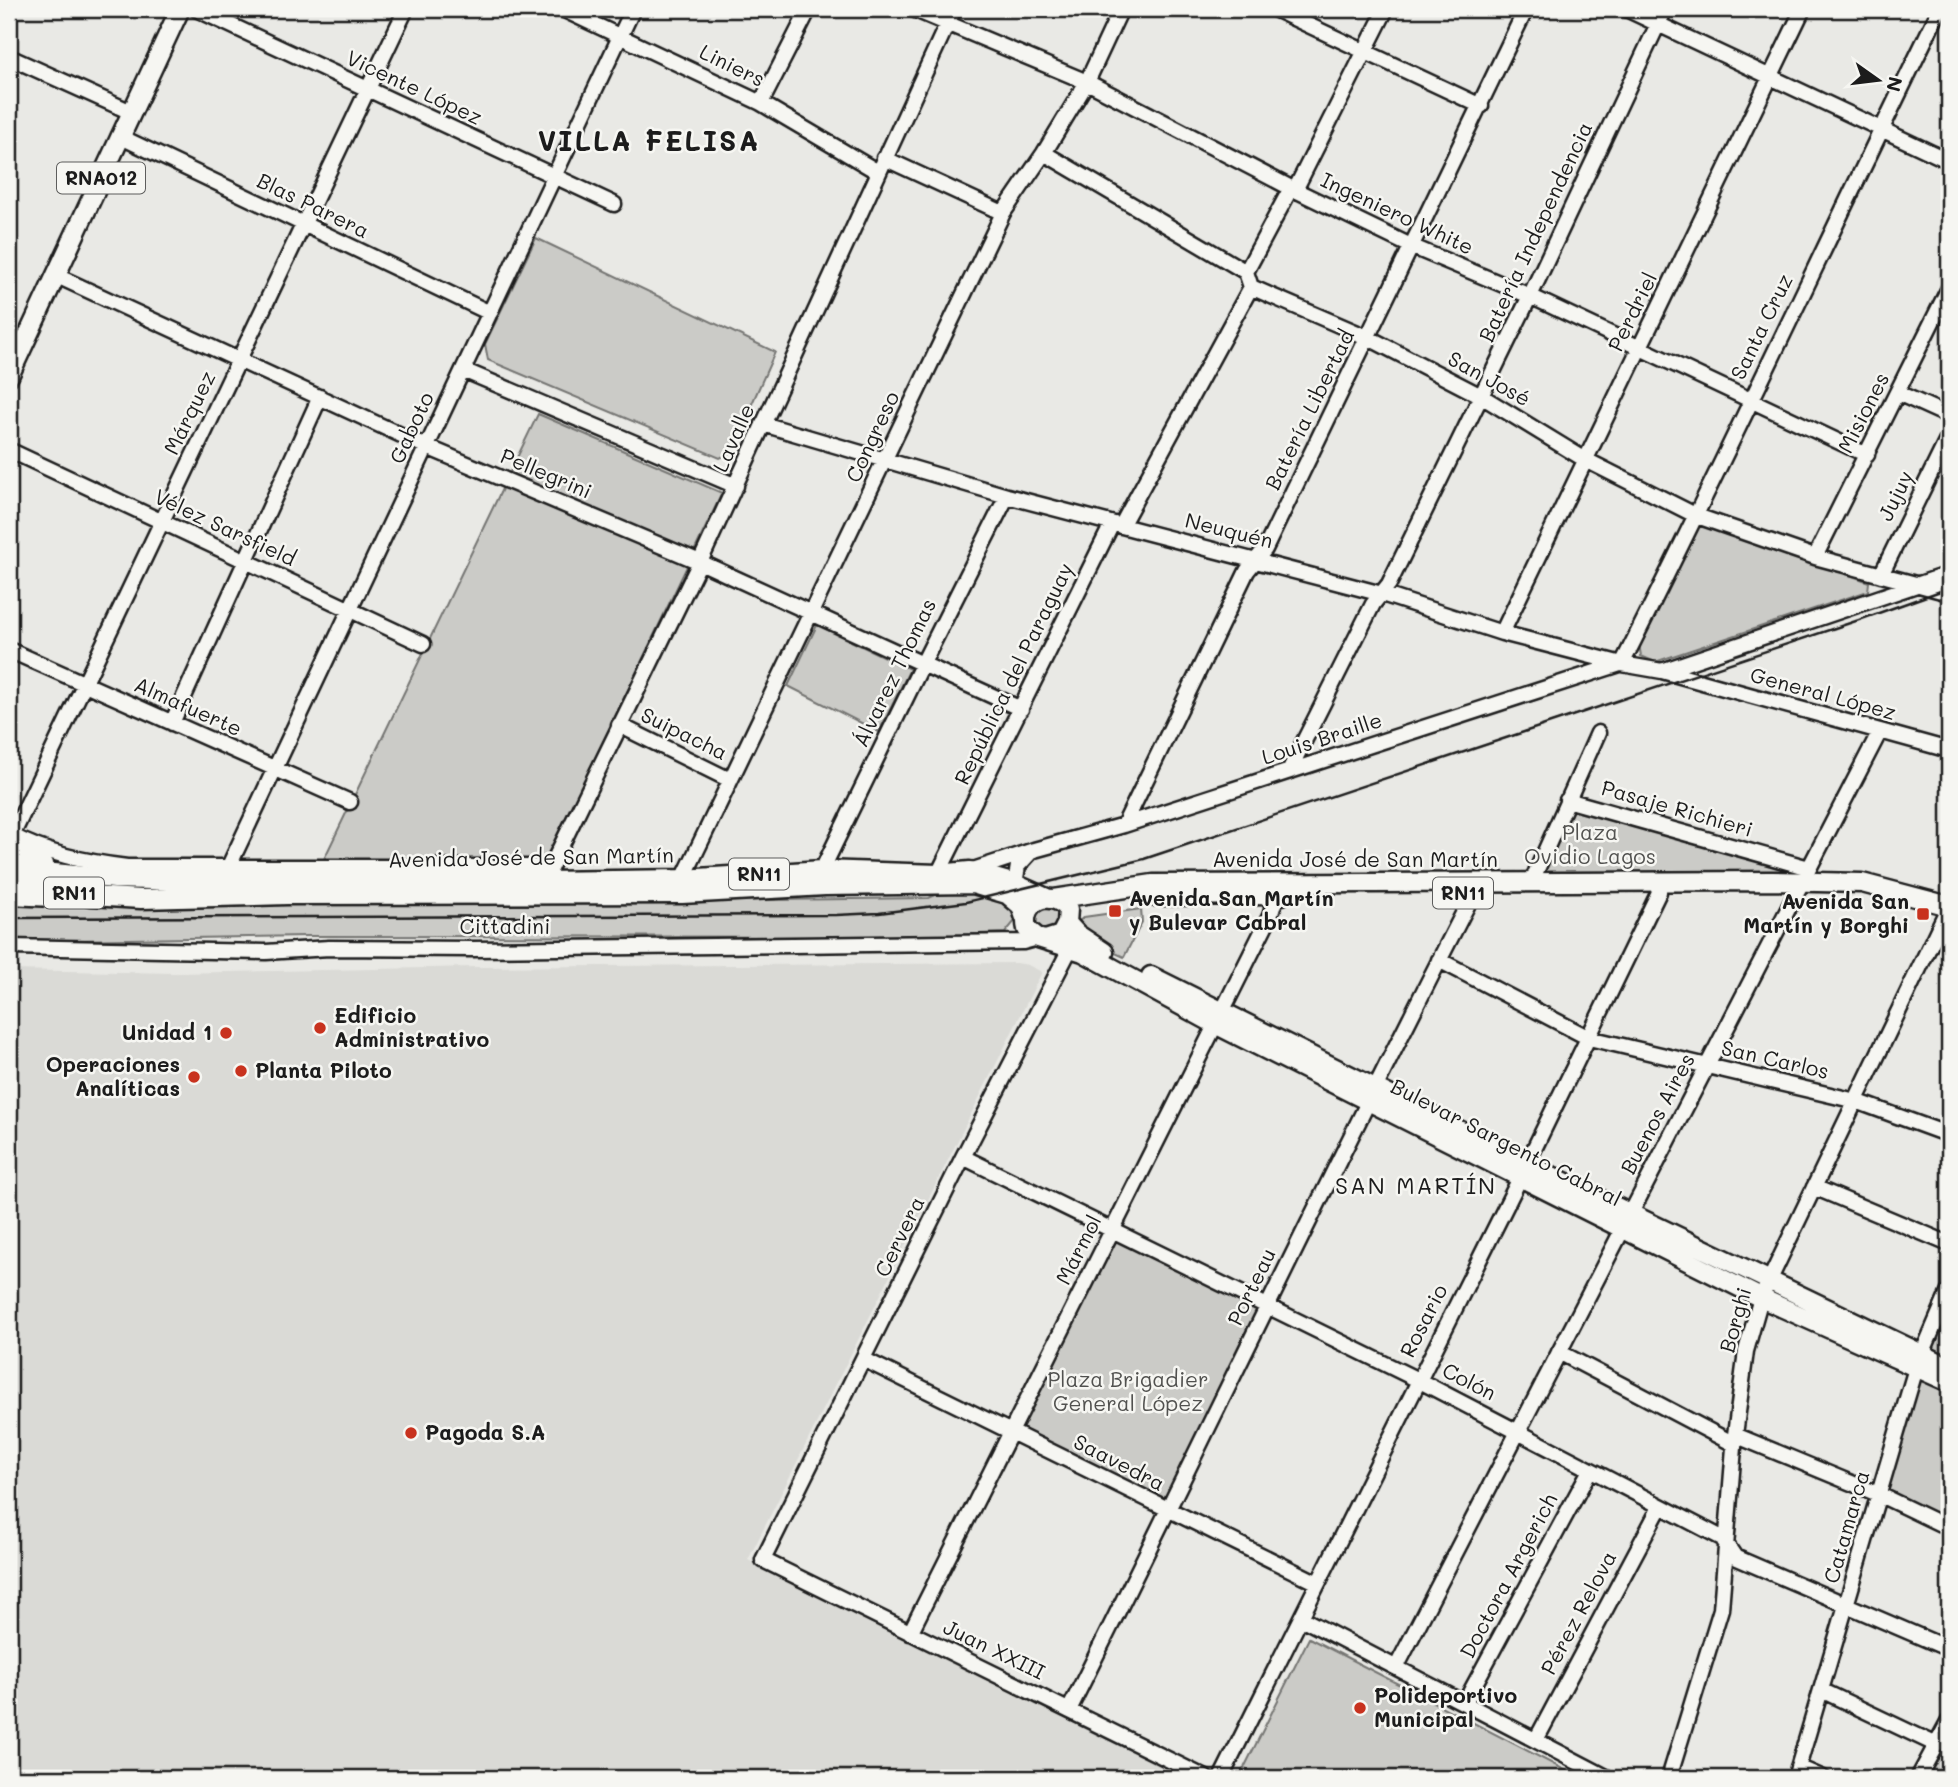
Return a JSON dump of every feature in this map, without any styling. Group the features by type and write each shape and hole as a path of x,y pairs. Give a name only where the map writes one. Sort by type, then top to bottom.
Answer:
{"main road":[{"name":"RNA012","path":"9,376 180,9"},
{"name":"RNA012","path":"9,390 23,347"},
{"path":"10,840 73,875"},
{"name":"Avenida José de San Martín","path":"9,865 73,875 134,880 222,882 547,874 682,886 822,870 939,874 969,871 1015,884 1051,899 1153,884 1277,889"},
{"name":"Avenida José de San Martín","path":"9,878 80,894 141,899 682,886 973,884 1007,894 1021,906 1025,920"},
{"name":"Avenida José de San Martín","path":"1071,930 1088,905 1155,895 1277,889 1659,887 1803,881"},
{"name":"Avenida José de San Martín","path":"1471,888 1531,883 1659,887 1803,881 1948,910"},
{"path":"9,895 98,901 141,899"},
{"path":"1025,920 1027,910 1032,904 1051,899 1068,909 1071,930"},
{"name":"RN11","path":"1025,920 1027,929 1042,939"},
{"name":"Bulevar Sargento Cabral","path":"1042,939 1071,930 1219,1018 1765,1290 1919,1361 1949,1382"},
{"name":"Bulevar Sargento Cabral","path":"1919,1361 1949,1367"}],"street":[{"name":"Vicente López","path":"195,9 614,204"},
{"name":"Márquez","path":"10,840 406,9"},
{"name":"Liniers","path":"562,9 761,103 878,172"},
{"name":"Gaboto","path":"229,866 633,9"},
{"path":"761,103 809,9"},
{"name":"Ingeniero White","path":"913,9 1087,82 1293,189 1413,247 1530,296 1867,455"},
{"name":"Lavalle","path":"547,874 736,486 954,9"},
{"name":"Congreso","path":"682,886 730,780 813,614 1003,213 1044,153 1087,82 1121,9"},
{"path":"1274,9 1481,106"},
{"path":"1246,272 1293,189 1386,9"},
{"name":"Batería Libertad","path":"1124,825 1247,572 1265,549 1369,338 1526,9"},
{"path":"1626,9 1882,127 1949,161"},
{"name":"Batería Independencia","path":"1289,771 1373,604 1389,584 1530,296 1665,9"},
{"name":"Perdriel","path":"1502,633 1584,458 1803,9"},
{"name":"Santa Cruz","path":"1622,664 1697,516 1750,400 1940,9"},
{"path":"9,57 131,112"},
{"name":"Blas Parera","path":"119,136 489,313"},
{"path":"1044,153 1246,272 1251,287"},
{"path":"884,158 1003,213"},
{"name":"Pellegrini","path":"57,276 427,447 700,562 1021,709"},
{"name":"San José","path":"1251,287 1369,338 1480,396 1584,458 1697,516 1815,557 1945,592"},
{"name":"República del Paraguay","path":"939,874 1116,525 1251,287"},
{"name":"Misiones","path":"1815,557 1949,288"},
{"path":"463,370 736,486"},
{"path":"1898,393 1949,416"},
{"path":"173,723 320,397"},
{"name":"Neuquén","path":"763,424 1007,496 1257,559 1382,594 1502,633 1685,678"},
{"name":"Jujuy","path":"1881,575 1949,436"},
{"name":"Vélez Sarsfield","path":"9,450 423,644"},
{"name":"Álvarez Thomas","path":"822,870 1007,496"},
{"path":"1662,671 1949,574"},
{"name":"Almafuerte","path":"9,650 350,802"},
{"name":"Louis Braille","path":"969,871 1124,825 1622,664"},
{"name":"General López","path":"1685,678 1949,750"},
{"name":"Suipacha","path":"619,725 730,780"},
{"name":"Buenos Aires","path":"1397,1666 1880,731"},
{"path":"1531,883 1598,733"},
{"name":"Pasaje Richieri","path":"1567,800 1776,859 1803,881"},
{"path":"10,840 98,864 127,867 229,866 547,874"},
{"path":"954,843 956,855 969,871"},
{"path":"1015,884 1018,866 1034,850"},
{"path":"1772,881 1780,876 1781,869 1776,859"},
{"name":"Rosario","path":"1221,1778 1589,1038 1659,887"},
{"name":"Porteau","path":"1069,1710 1370,1093 1439,960 1471,888"},
{"name":"Mármol","path":"910,1633 1270,916 1277,889"},
{"name":"Borghi","path":"1669,1778 1721,1609 1735,1439 1746,1351 1765,1290 1948,910"},
{"path":"1002,941 1013,935 1025,920"},
{"name":"Cervera","path":"763,1560 1071,930"},
{"name":"Cittadini","path":"9,947 266,952 329,948 472,949 1023,942 1042,939"},
{"name":"San Carlos","path":"1439,960 1589,1038 1856,1101 1949,1135"},
{"name":"Colón","path":"962,1157 1518,1431 1722,1538 1735,1556 1949,1649"},
{"path":"1815,1187 1949,1244"},
{"name":"Catamarca","path":"1797,1772 1919,1361 1949,1291"},
{"path":"1559,1352 1735,1439 1878,1494 1949,1528"},
{"name":"Saavedra","path":"863,1359 1318,1583"},
{"name":"Doctora Argerich","path":"1465,1702 1590,1470"},
{"name":"Pérez Relova","path":"1536,1740 1660,1507"},
{"name":"Juan XXIII","path":"763,1560 1206,1778"},
{"path":"1301,1618 1608,1778"},
{"path":"1821,1690 1937,1745"},
{"path":"1918,1778 1949,1721"},
{"path":"1797,1772 1823,1778"}],"shaded area":[{"path":"1017,963 1042,972 748,1560 1185,1778 9,1778 9,970 176,973 477,967"}],"green space":[{"path":"536,238 775,352 730,453 720,458 488,360 485,344"},
{"path":"538,414 722,493 547,859 324,859"},
{"path":"1697,520 1869,582 1868,591 1655,662 1641,656 1639,644"},
{"path":"817,625 910,669 879,732 788,686"},
{"name":"Plaza Ovidio Lagos","path":"1567,800 1776,859 1781,869 1780,876 1531,883"},
{"path":"973,892 1005,901 1014,909 1015,921 1005,933 897,937 307,936 9,941 9,903 160,907 362,898 556,903 929,898 940,893"},
{"path":"1037,907 1059,908 1063,924 1047,933 1035,928 1030,914"},
{"path":"1141,909 1142,922 1124,957 1095,944 1077,928 1084,917"},
{"name":"Plaza Brigadier General López","path":"1112,1230 1266,1306 1168,1511 1011,1432"},
{"path":"1949,1302 1949,1356 1929,1348"},
{"path":"1916,1368 1949,1382 1949,1508 1941,1524 1878,1494"},
{"name":"Polideportivo Municipal","path":"1309,1638 1580,1778 1239,1778"},
{"path":"1949,1721 1949,1778 1918,1778"}],"railway":[{"path":"9,918 836,915 879,913 966,902 1144,859 1949,588"}],"place":[{"name":"Avenida San Martín y Bulevar Cabral","path":"1115,911"},
{"name":"Avenida San Martín y Borghi","path":"1923,914"},
{"name":"Edificio Administrativo","path":"320,1028"},
{"name":"Unidad 1","path":"226,1033"},
{"name":"Planta Piloto","path":"241,1071"},
{"name":"Operaciones Analíticas","path":"194,1077"},
{"name":"Pagoda S.A","path":"411,1433"},
{"name":"Polideportivo Municipal","path":"1360,1708"}],"district":[{"name":"VILLA FELISA","path":"649,141"},
{"name":"SAN MARTÍN","path":"1416,1186"}]}
